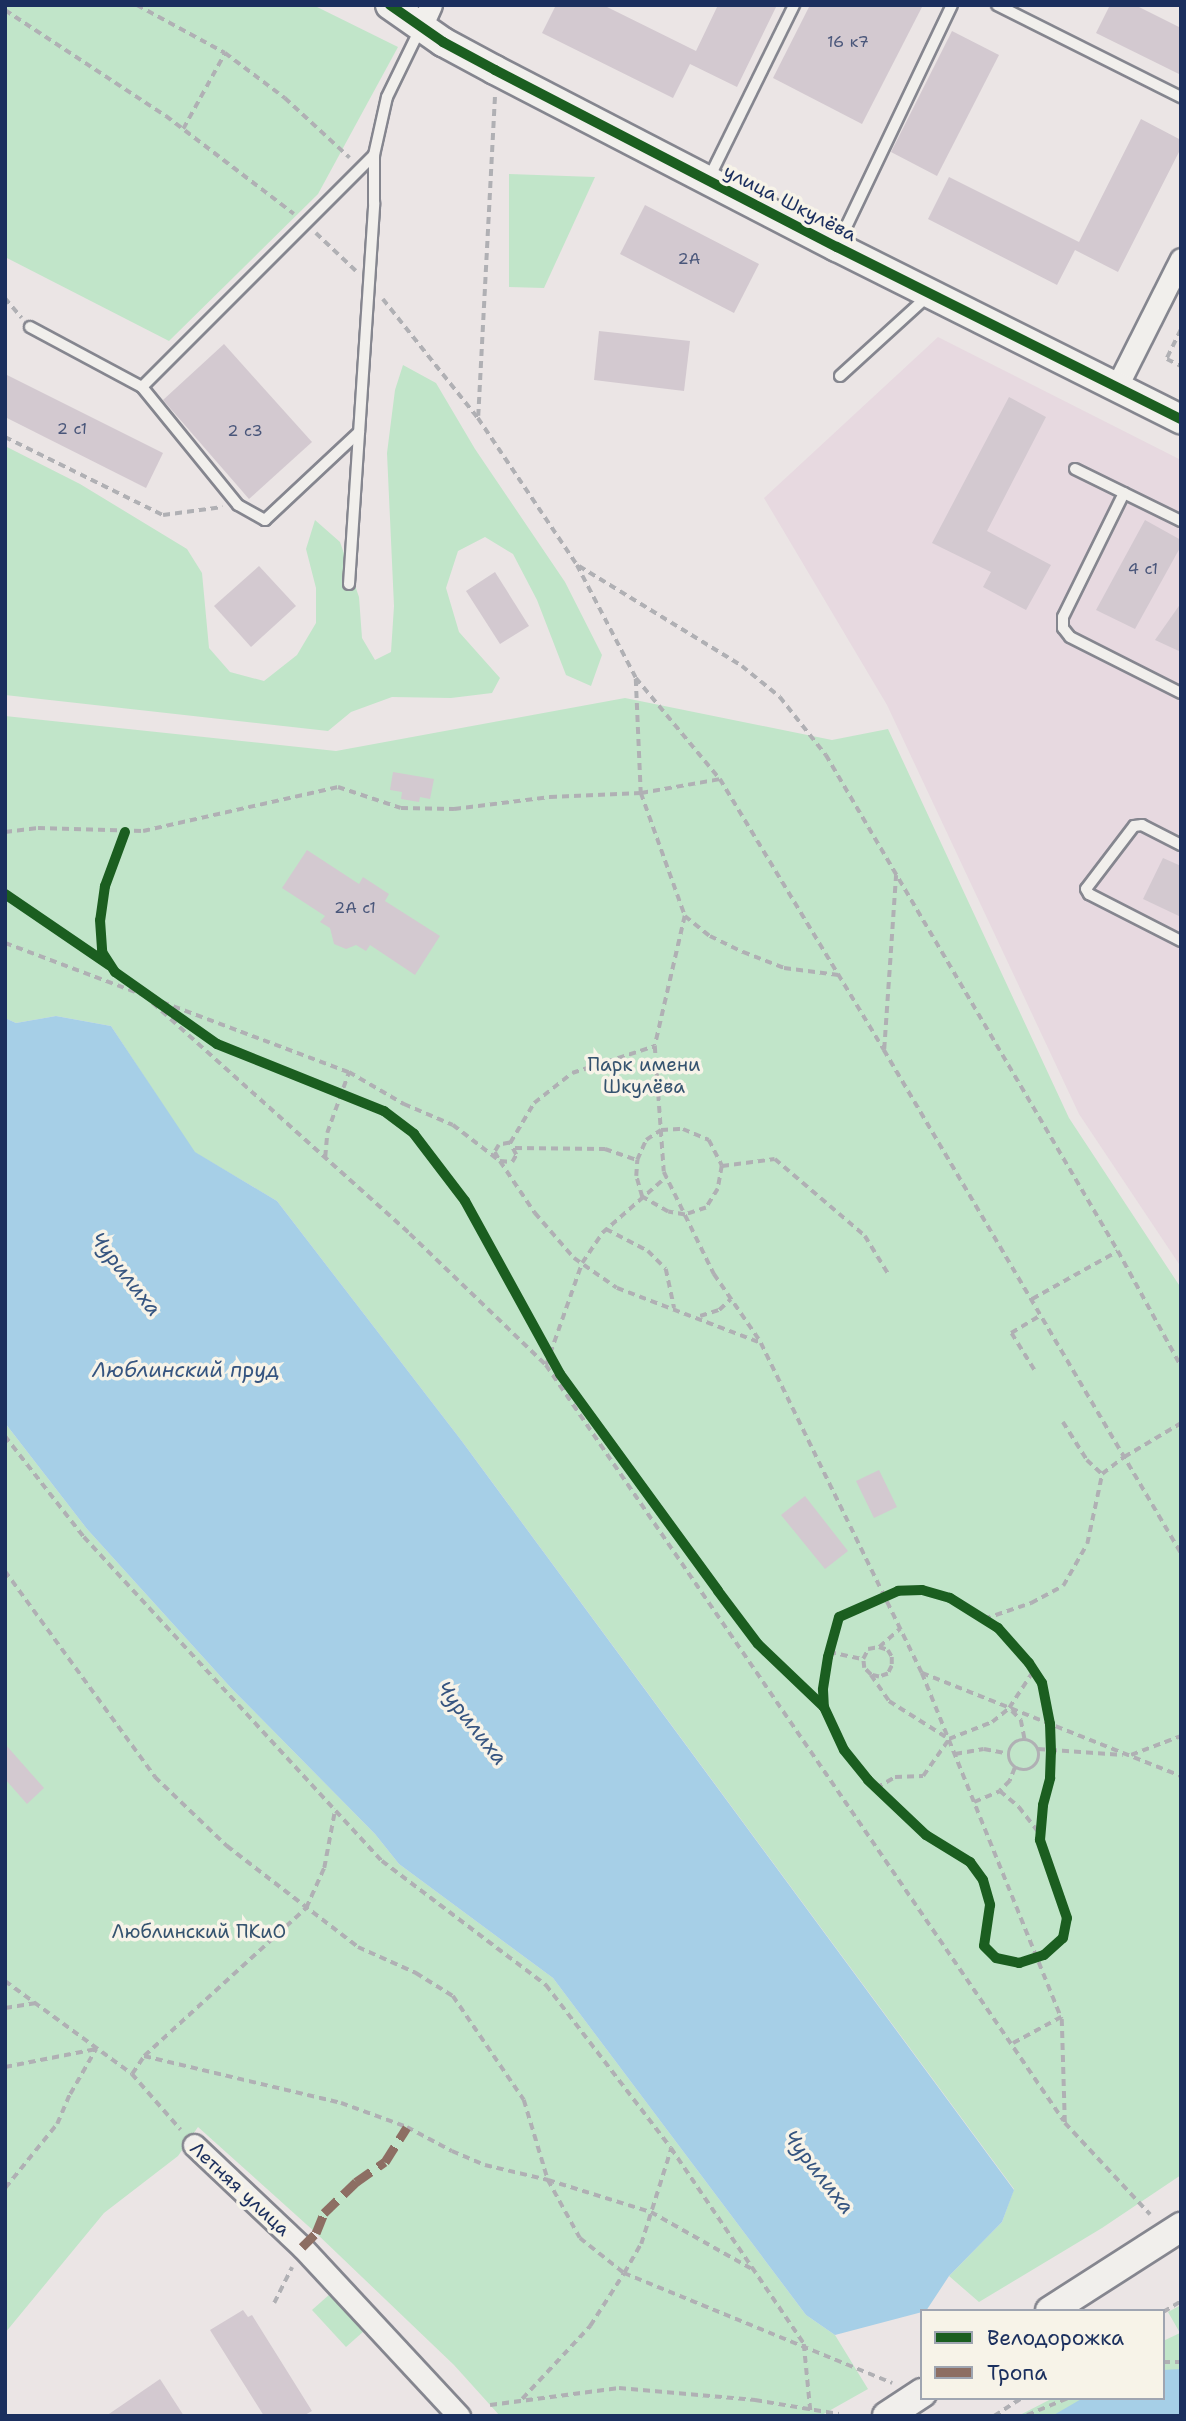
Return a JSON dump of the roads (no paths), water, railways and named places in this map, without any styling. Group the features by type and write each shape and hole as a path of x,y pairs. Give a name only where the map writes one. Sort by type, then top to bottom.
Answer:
{"street":[{"name":"улица Шкулёва","path":"390,5 426,15 443,42 495,70 837,247 1181,419"},
{"path":"1117,386 1181,259"},
{"name":"Летняя улица","path":"194,2145 302,2247 459,2416"},
{"path":"1053,2309 1181,2227"},
{"path":"887,2416 920,2394"}],"lane":[{"path":"707,180 794,5"},
{"path":"837,247 952,5"},
{"path":"998,5 1181,97"},
{"path":"349,584 374,204 374,155 387,97 426,15"},
{"path":"142,387 374,155"},
{"path":"840,376 930,294"},
{"path":"30,327 142,387 238,505 265,520 359,432"},
{"path":"1075,468 1181,521"},
{"path":"1124,493 1063,617 1063,628 1070,637 1181,692"},
{"path":"1181,845 1142,825 1134,826 1086,889 1088,894 1181,941"}],"water":[{"name":"Люблинский пруд","path":"56,1016 111,1026 195,1152 277,1201 461,1440 1014,2190 1002,2222 949,2276 927,2309 835,2335 806,2315 553,1978 399,1864 375,1834 232,1689 87,1529 5,1423 5,1018 16,1023"},
{"path":"1181,2369 1181,2416 1052,2416 1080,2400 1165,2400 1165,2370"}],"park label":[{"name":"Парк имени Шкулёва","path":"644,1076"},
{"name":"Люблинский ПКиО","path":"199,1932"}],"water label":[{"name":"Чурилиха","path":"126,1274"},
{"name":"Чурилиха","path":"472,1723"},
{"name":"Чурилиха","path":"819,2172"}]}
